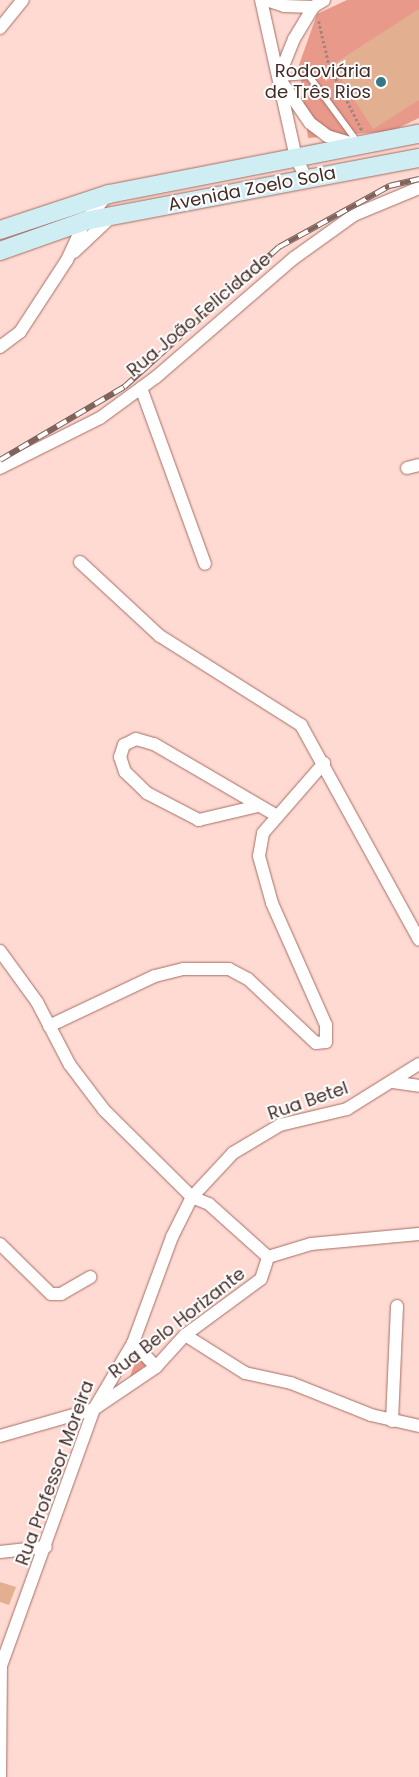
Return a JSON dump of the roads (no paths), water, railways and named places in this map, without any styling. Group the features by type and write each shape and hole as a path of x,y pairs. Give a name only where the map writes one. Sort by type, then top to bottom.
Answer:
{"main road":[{"name":"Avenida Zoelo Sola","path":"0,230 109,194 419,134"},
{"name":"Avenida Zoelo Sola","path":"0,251 85,222 306,178 419,158"}],"street":[{"path":"0,28 23,0"},
{"path":"261,0 296,158 306,178"},
{"path":"266,0 284,6 313,7"},
{"path":"279,77 313,7 324,0"},
{"path":"279,77 310,124 327,136 360,145"},
{"name":"Rua João Felicidade","path":"0,468 100,418 141,388 294,258 354,215 419,188"},
{"path":"0,346 20,332 67,260 85,222 109,194"},
{"path":"67,260 111,217"},
{"path":"141,388 205,564"},
{"path":"80,562 160,636 301,725 324,763 419,940"},
{"path":"258,806 199,820 147,793 125,772 120,757 124,745 136,739 154,744 277,816"},
{"path":"50,1026 155,976 183,969 229,969 248,979 316,1043 326,1042 326,1025 272,903 260,856 263,833 324,763"},
{"path":"0,951 50,1026 70,1065 104,1110 192,1197 209,1204 268,1257 311,1244 419,1234"},
{"name":"Rua Betel","path":"192,1197 233,1153 280,1125 346,1108 419,1064"},
{"path":"392,1082 419,1086"},
{"name":"Rua Professor Moreira","path":"0,1777 0,1668 46,1547 94,1409 133,1343 172,1237 192,1197"},
{"path":"0,1244 51,1294 61,1294 91,1277"},
{"name":"Rua Belo Horizante","path":"0,1436 94,1409 156,1367 184,1335 261,1279 268,1257"},
{"path":"392,1421 398,1306"},
{"path":"184,1335 245,1373 292,1383 392,1421 419,1426"},
{"path":"133,1343 156,1367"},
{"path":"0,1552 46,1547"}],"lane":[{"path":"279,77 309,76 360,145"}],"railway":[{"path":"0,460 124,387 279,247 389,186 419,179"}],"place":[{"name":"Rodoviária de Três Rios","path":"381,82"}]}
